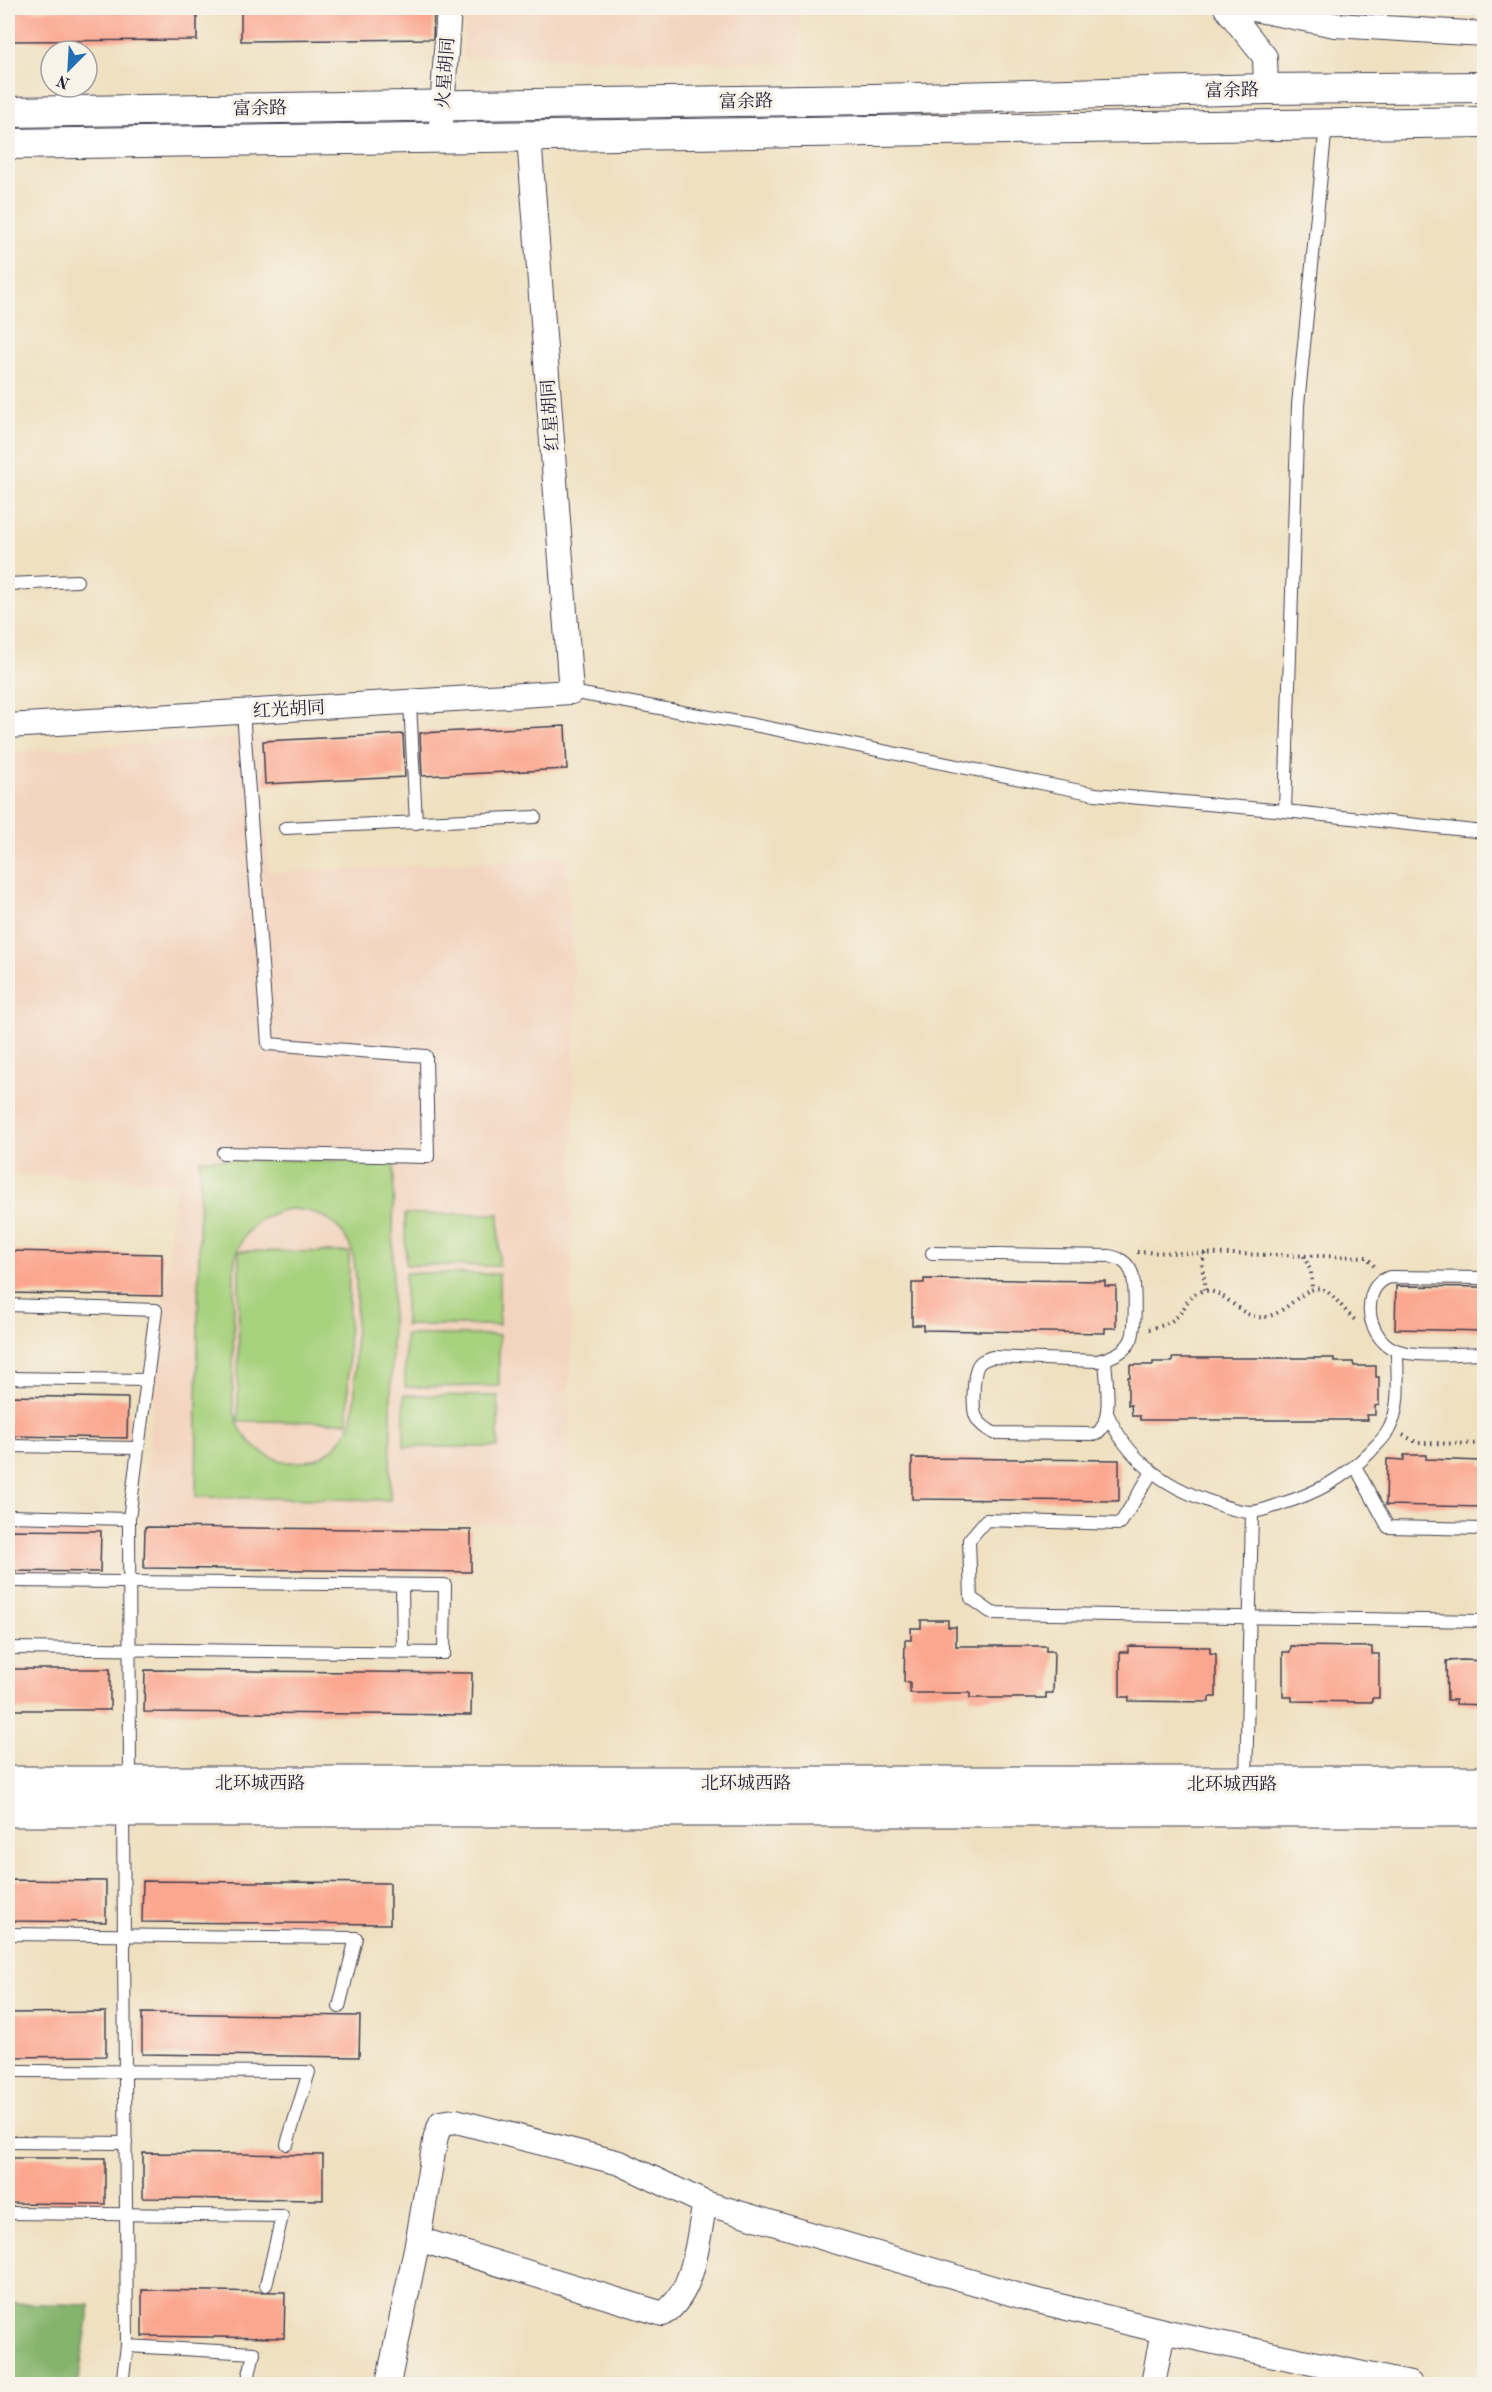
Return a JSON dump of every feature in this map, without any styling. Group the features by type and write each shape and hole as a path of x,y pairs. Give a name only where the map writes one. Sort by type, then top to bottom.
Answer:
{"main road":[{"name":"北环城西路","path":"8,1783 127,1797"},
{"name":"北环城西路","path":"8,1810 127,1797 1246,1797 1485,1784"},
{"name":"北环城西路","path":"1246,1797 1485,1810"}],"street":[{"name":"火星胡同","path":"440,139 450,8"},
{"path":"1226,8 1265,57 1266,89"},
{"path":"1248,8 1485,34"},
{"name":"富余路","path":"8,111 874,99 1266,89 1485,87"},
{"name":"富余路","path":"8,144 1485,122"},
{"name":"红星胡同","path":"529,137 571,693"},
{"name":"红光胡同","path":"8,726 571,693"},
{"path":"388,2385 418,2240 436,2136 441,2123 456,2121 620,2163 705,2203 1030,2298 1163,2331 1410,2385"},
{"path":"418,2240 663,2314 674,2307 682,2295 692,2264 705,2203"},
{"path":"1153,2385 1163,2331"}],"lane":[{"path":"1285,811 1298,405 1326,124"},
{"path":"8,584 77,580"},
{"path":"571,693 766,727 1095,794 1485,832"},
{"path":"410,702 416,823"},
{"path":"223,1153 428,1157 426,1056 268,1044 243,712"},
{"path":"285,828 535,818"},
{"path":"932,1253 1109,1256 1120,1258 1132,1273 1134,1284 1131,1341 1112,1358 992,1357 978,1365 975,1371 974,1411 981,1425 994,1433 1096,1434 1102,1430 1107,1413 1105,1359"},
{"path":"1485,1278 1390,1277 1383,1279 1377,1284 1370,1297 1369,1314 1373,1327 1381,1340 1398,1351 1485,1353"},
{"path":"8,1305 156,1310 129,1519 130,1649 124,1935 127,2346 122,2385"},
{"path":"1107,1413 1127,1445 1152,1472 1174,1488 1226,1507 1251,1512 1318,1491 1346,1475 1381,1440 1390,1428 1395,1414 1398,1351"},
{"path":"8,1378 147,1380"},
{"path":"8,1446 138,1448"},
{"path":"1355,1466 1388,1527 1485,1529"},
{"path":"1152,1472 1120,1524 986,1520 969,1540 971,1598 992,1613 1485,1621"},
{"path":"1246,1797 1251,1512"},
{"path":"8,1516 129,1519"},
{"path":"8,1581 445,1585 444,1653 8,1648"},
{"path":"402,1585 403,1652"},
{"path":"8,1934 356,1938 339,2007"},
{"path":"8,2071 309,2072 287,2144"},
{"path":"8,2142 126,2144"},
{"path":"8,2213 282,2216 266,2285"},
{"path":"127,2346 254,2353 247,2385"}],"path":[{"path":"1127,1264 1138,1252 1367,1257 1383,1279"},
{"path":"1205,1253 1201,1268 1205,1281 1205,1292"},
{"path":"1304,1256 1311,1272 1312,1289"},
{"path":"1133,1331 1162,1326 1174,1320 1191,1297 1198,1293 1217,1294 1246,1314 1259,1317 1271,1316 1282,1311 1302,1294 1312,1289 1325,1290 1354,1320 1373,1327"},
{"path":"1390,1428 1418,1443 1485,1444"}],"shaded area":[{"path":"466,8 801,8 798,64 479,56 463,58"},
{"path":"262,737 269,873 567,858 575,999 568,1524 141,1526 175,1183 11,1174 8,752"}],"green space":[{"path":"200,1159 394,1161 390,1500 196,1497","holes":["289,1209 317,1214 339,1228 353,1254 356,1297 353,1416 345,1434 331,1450 315,1459 298,1462 280,1460 264,1453 249,1441 239,1425 233,1406 236,1256 245,1236 259,1221 278,1212"]},
{"path":"405,1214 499,1214 499,1266 406,1265"},
{"path":"239,1251 349,1252 348,1422 238,1421"},
{"path":"405,1273 499,1274 499,1325 405,1325"},
{"path":"405,1335 499,1335 499,1386 405,1387"},
{"path":"404,1395 498,1396 498,1447 404,1447"},
{"path":"8,2303 90,2305 78,2384 8,2384"}],"building":[{"path":"241,8 434,8 433,39 241,41"},
{"path":"197,9 197,40 39,39 39,41 9,41 9,10"},
{"path":"565,726 567,769 422,776 420,733"},
{"path":"403,734 405,777 265,784 263,741"},
{"path":"8,1251 162,1254 162,1296 8,1293"},
{"path":"924,1279 1105,1281 1105,1286 1116,1286 1116,1328 1105,1328 1105,1333 923,1330 923,1325 912,1325 912,1283 924,1283"},
{"path":"1396,1286 1485,1287 1485,1331 1395,1329"},
{"path":"1172,1358 1334,1358 1334,1362 1353,1362 1354,1366 1376,1366 1376,1377 1379,1377 1379,1405 1375,1406 1375,1415 1367,1415 1368,1420 1140,1420 1140,1416 1132,1416 1131,1405 1128,1405 1130,1365 1172,1362"},
{"path":"8,1396 128,1398 127,1438 8,1436"},
{"path":"1404,1455 1426,1455 1426,1459 1481,1461 1481,1465 1485,1465 1485,1507 1386,1505 1387,1459 1404,1460"},
{"path":"912,1458 1119,1460 1119,1501 912,1499"},
{"path":"145,1527 471,1530 471,1572 144,1568"},
{"path":"8,1530 101,1531 100,1572 8,1571"},
{"path":"921,1620 948,1620 948,1627 956,1627 956,1646 1046,1646 1046,1651 1054,1651 1053,1693 1046,1693 1046,1698 970,1698 970,1693 910,1693 910,1682 904,1682 905,1640 911,1640 911,1628 921,1628"},
{"path":"1128,1646 1210,1647 1210,1653 1216,1654 1216,1697 1209,1697 1209,1702 1129,1701 1129,1697 1120,1697 1120,1652 1128,1652"},
{"path":"1291,1646 1372,1647 1372,1654 1379,1654 1379,1698 1372,1698 1372,1702 1292,1701 1292,1697 1283,1697 1283,1652 1290,1652"},
{"path":"1446,1661 1485,1661 1485,1705 1456,1704 1456,1700 1447,1700"},
{"path":"8,1669 110,1669 110,1710 8,1710"},
{"path":"145,1670 472,1673 471,1715 144,1712"},
{"path":"8,1880 106,1881 106,1922 8,1921"},
{"path":"143,1881 390,1883 390,1924 142,1922"},
{"path":"106,2012 106,2056 8,2057 8,2013"},
{"path":"142,2013 360,2016 359,2057 142,2054"},
{"path":"143,2153 323,2155 323,2200 143,2198"},
{"path":"8,2158 105,2158 105,2204 8,2203"},
{"path":"142,2290 285,2292 284,2338 142,2336"}]}
